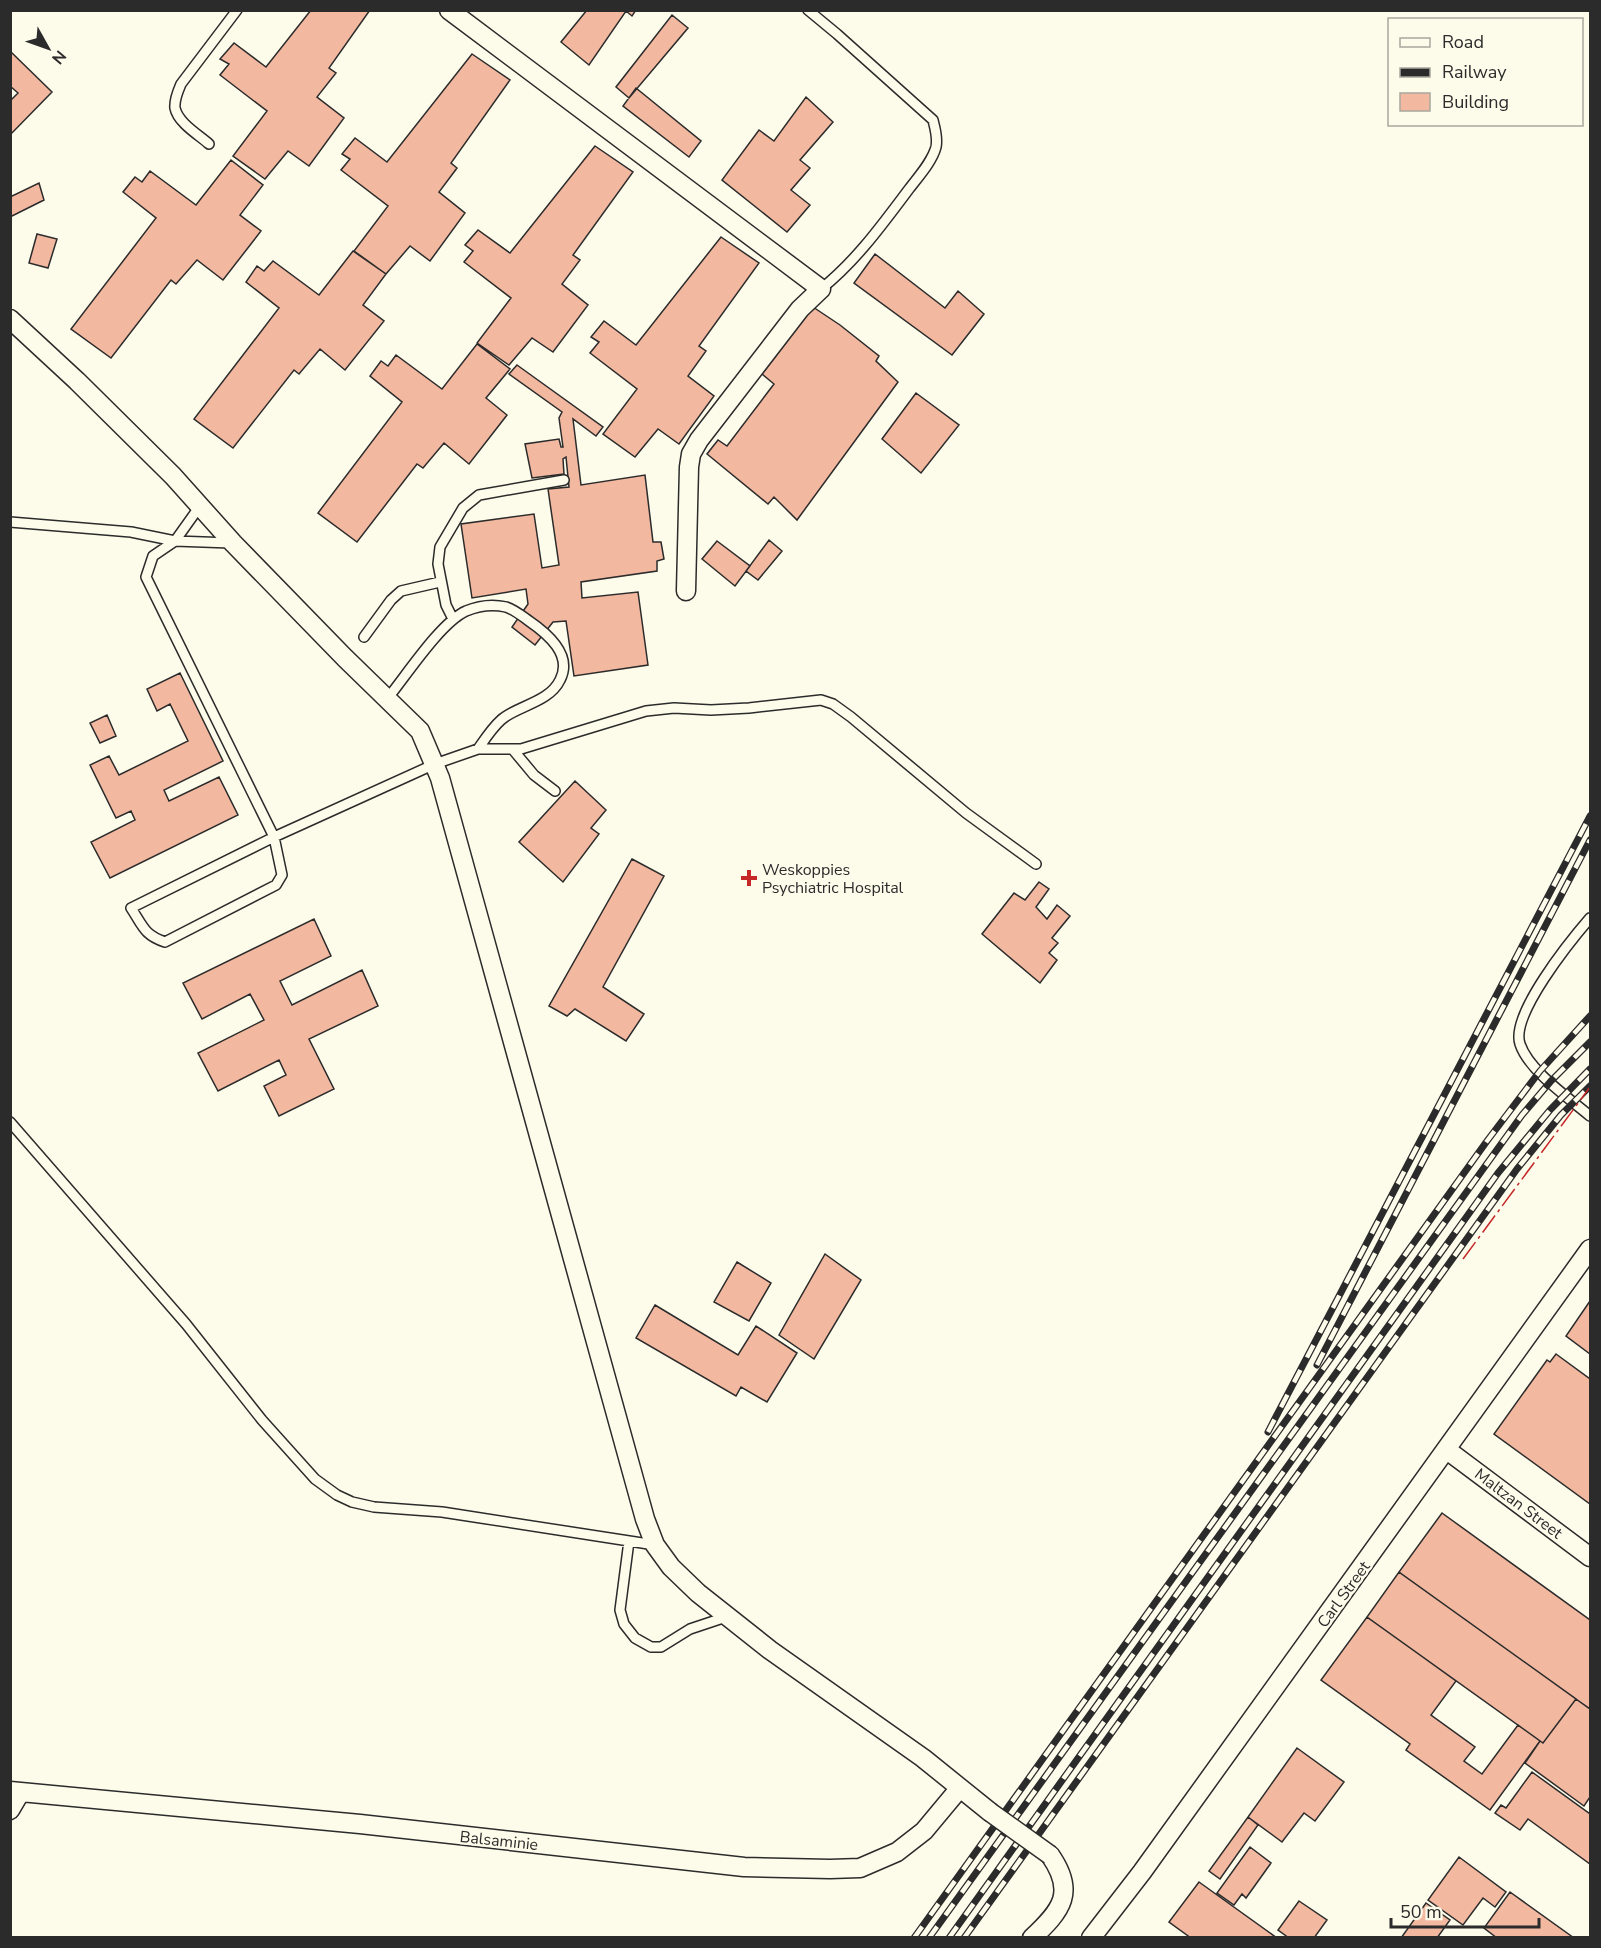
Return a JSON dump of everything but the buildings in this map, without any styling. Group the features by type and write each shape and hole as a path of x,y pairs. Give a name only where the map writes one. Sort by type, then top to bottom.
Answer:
{"street":[{"path":"449,10 821,290 801,309 699,440 691,454 686,591"},
{"path":"10,319 93,396 173,476 233,543 420,731 435,764 645,1519 655,1545 671,1568 683,1580 770,1650 923,1758 959,1789 1050,1855 1061,1873 1063,1900 1048,1922 1032,1938"},
{"name":"Carl Street","path":"1091,1938 1142,1872 1590,1249"},
{"name":"Maltzan Street","path":"1447,1450 1590,1557"},
{"name":"Balsaminie","path":"15,1792 360,1824 744,1867 830,1869 860,1868 897,1852 924,1830 959,1789"},
{"path":"10,1810 15,1792"}],"lane":[{"path":"209,144 182,120 175,109 176,97 181,84 237,10"},
{"path":"808,10 933,120 937,134 936,148 927,166 871,241 838,276 821,290"},
{"path":"453,619 446,605 438,564 440,547 463,508 472,500 488,493 564,480"},
{"path":"200,506 176,541 153,556 146,577 274,837 282,875 276,885 165,942 152,937 144,930 131,909 274,837 435,764 478,749 504,748 514,751 646,711 674,708 711,710 749,708 821,700 841,709 966,813 1036,864"},
{"path":"10,522 131,532 176,541 233,543"},
{"path":"364,637 391,600 401,591 440,582"},
{"path":"387,699 453,619 464,612 494,605 514,610 544,631 562,655 563,671 556,686 538,700 502,718 478,749"},
{"path":"514,751 534,776 555,791"},
{"path":"1590,918 1562,952 1529,1004 1520,1025 1519,1042 1527,1057 1539,1071 1590,1116"},
{"path":"10,1122 186,1324 262,1419 315,1479 337,1495 352,1502 374,1507 442,1512 655,1545"},
{"path":"629,1541 620,1610 624,1624 635,1638 651,1647 661,1647 703,1623 728,1616"}],"railway":[{"path":"1268,1432 1590,816"},
{"path":"1317,1365 1590,840"},
{"path":"914,1938 1487,1141 1540,1071 1590,1016"},
{"path":"929,1938 1522,1115 1551,1081 1590,1042"},
{"path":"949,1938 1498,1173 1550,1110 1590,1069"},
{"path":"964,1938 1517,1169 1561,1115 1590,1086"}],"power":[{"path":"1463,1259 1590,1087"}],"place":[{"name":"Weskoppies Psychiatric Hospital","path":"749,878"}]}
